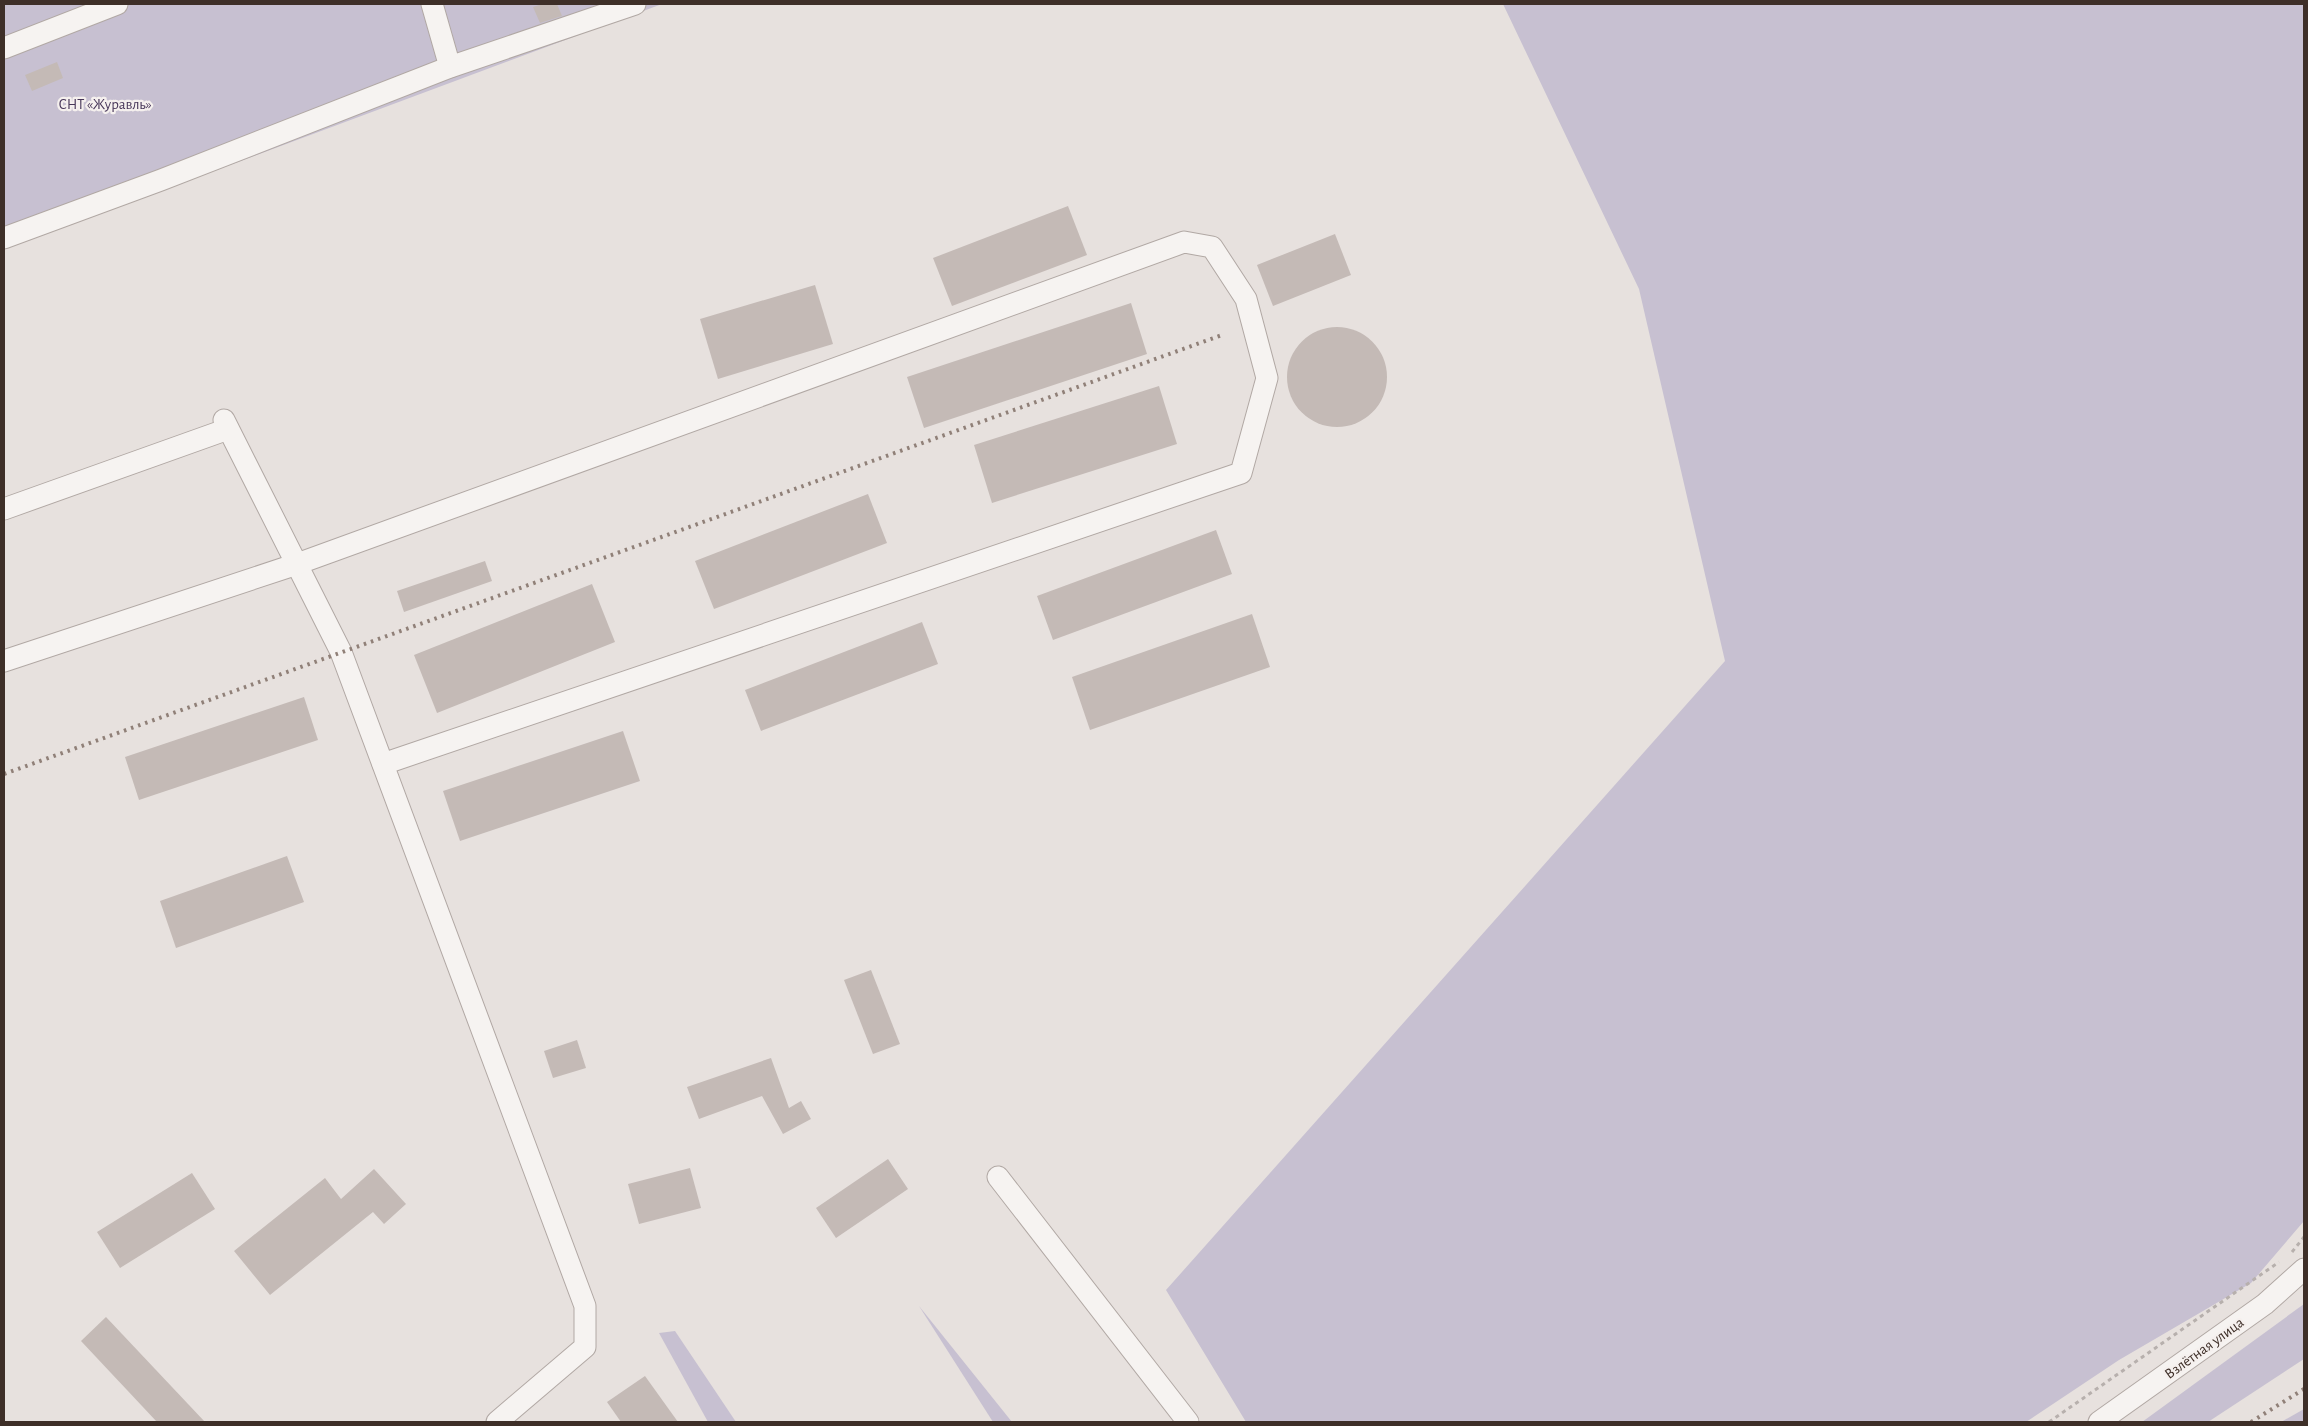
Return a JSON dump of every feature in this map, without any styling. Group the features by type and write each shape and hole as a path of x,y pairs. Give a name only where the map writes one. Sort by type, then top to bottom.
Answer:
{"street":[{"path":"4,48 116,4"},
{"path":"432,4 450,67"},
{"path":"4,238 161,180 450,67 635,4"},
{"path":"4,661 297,564 1184,242 1212,247 1246,299 1267,378 1241,474 383,764"},
{"path":"4,509 226,424 341,652 585,1306 585,1347 497,1422"},
{"path":"998,1177 1188,1422"},
{"name":"Взлётная улица","path":"2099,1422 2265,1304 2297,1262"}],"path":[{"path":"2297,1262 2304,1237"},
{"path":"2049,1422 2282,1260"}],"green space":[{"name":"СНТ «Журавль»","path":"4,4 662,4 4,249"},
{"path":"1503,4 2304,4 2304,1221 2251,1283 2119,1360 2026,1422 1246,1422 1166,1290 1725,661 1639,289"},
{"path":"2304,1304 2304,1359 2208,1422 2142,1422"},
{"path":"919,1306 1012,1422 993,1422"},
{"path":"675,1331 736,1422 708,1422 659,1333"},
{"path":"2304,1409 2304,1422 2281,1422"}],"building":[{"path":"542,4 557,4 562,16 540,23 533,7"},
{"path":"57,62 63,78 32,91 25,75"},
{"path":"1068,206 1087,255 952,306 933,258"},
{"path":"1335,234 1351,275 1273,306 1257,265"},
{"path":"815,285 833,344 718,379 700,319"},
{"path":"1131,303 1147,354 924,428 907,377"},
{"path":"1337,327 1356,331 1372,342 1383,358 1387,377 1383,396 1372,412 1356,423 1337,427 1318,423 1302,412 1291,396 1287,377 1291,358 1302,342 1318,331"},
{"path":"1159,386 1177,444 992,503 974,445"},
{"path":"868,494 887,543 714,609 695,561"},
{"path":"1216,530 1232,574 1053,640 1037,596"},
{"path":"485,561 492,581 404,612 397,591"},
{"path":"592,584 615,642 437,713 414,655"},
{"path":"1252,614 1270,667 1090,730 1072,677"},
{"path":"922,622 938,664 761,731 745,690"},
{"path":"304,697 318,740 139,800 125,757"},
{"path":"623,731 640,781 460,841 443,791"},
{"path":"287,856 304,902 176,948 160,901"},
{"path":"871,970 900,1044 873,1054 844,980"},
{"path":"577,1040 586,1068 553,1078 544,1051"},
{"path":"771,1058 789,1108 801,1101 811,1119 783,1134 762,1096 699,1119 687,1087"},
{"path":"888,1159 908,1189 836,1238 816,1208"},
{"path":"690,1168 701,1208 639,1224 628,1184"},
{"path":"374,1169 406,1204 384,1224 373,1212 270,1295 234,1251 325,1178 341,1199"},
{"path":"192,1173 215,1209 120,1268 97,1232"},
{"path":"106,1317 205,1422 157,1422 81,1341"},
{"path":"645,1376 678,1422 621,1422 607,1402"}],"railway":[{"path":"4,774 1222,335"},
{"path":"2251,1422 2304,1389"}]}
